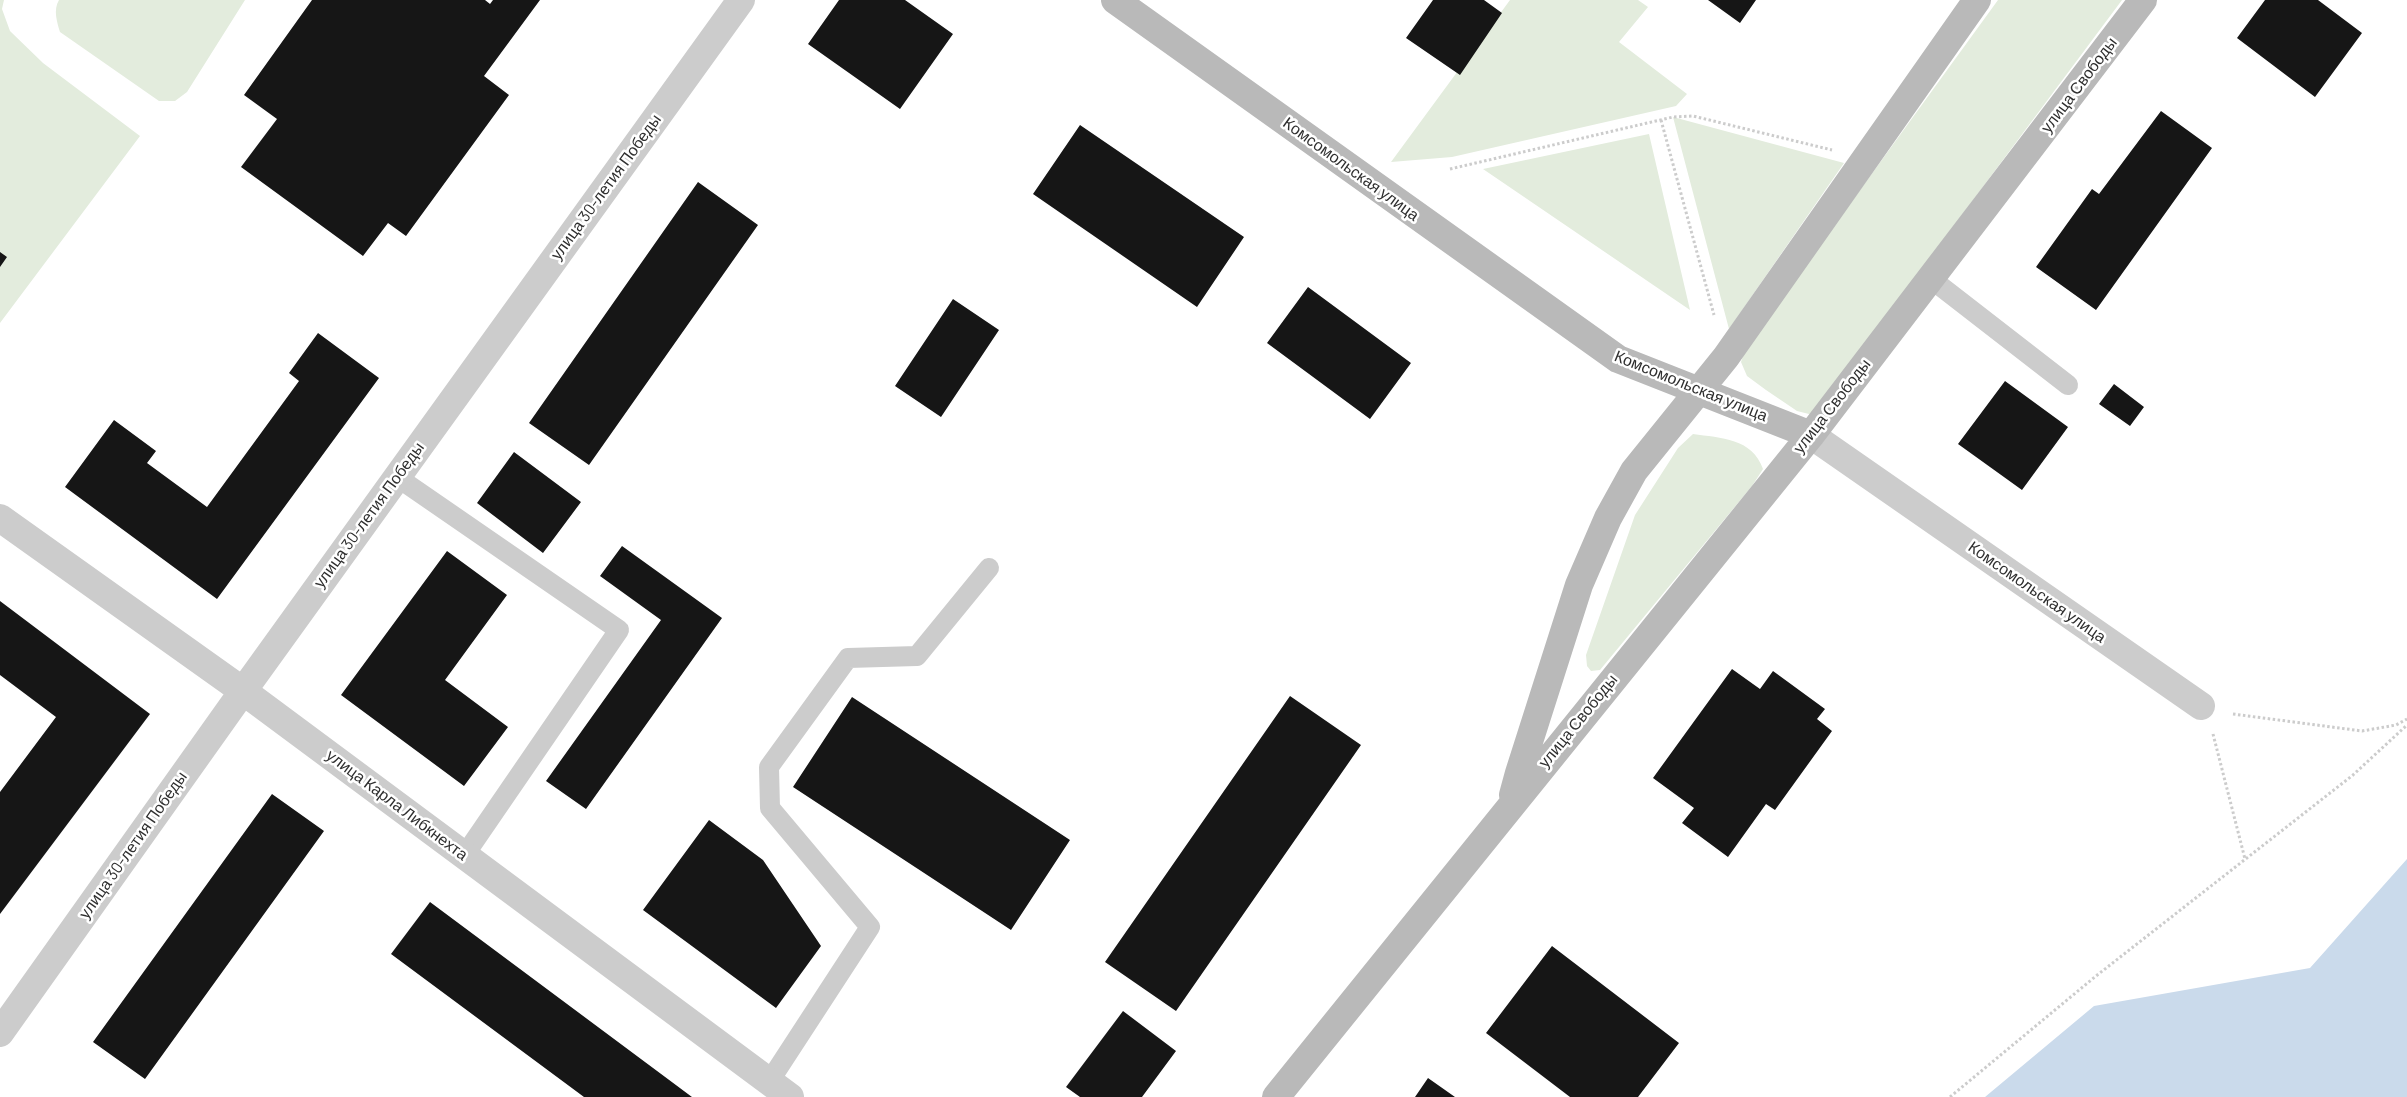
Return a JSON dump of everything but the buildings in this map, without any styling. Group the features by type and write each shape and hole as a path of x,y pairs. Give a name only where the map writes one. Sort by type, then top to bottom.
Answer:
{"main road":[{"name":"Комсомольская улица","path":"1116,0 1618,359 1810,435"},
{"name":"улица Свободы","path":"1511,804 1518,773 1580,585 1608,518 1634,471 1726,357 1977,0"},
{"name":"улица Свободы","path":"1276,1097 1810,435 2143,0"}],"street":[{"name":"улица 30-летия Победы","path":"0,1033 242,691 741,0"},
{"name":"Комсомольская улица","path":"1810,435 2201,706"},
{"name":"улица Карла Либкнехта","path":"0,518 242,691 779,1089"}],"lane":[{"path":"1930,278 2068,385"},
{"path":"397,477 620,630 464,856"},
{"path":"779,1089 870,927 770,808 769,767 848,658 917,656 989,568"}],"path":[{"path":"1450,169 1661,120 1692,116 1834,150"},
{"path":"1661,120 1726,357"},
{"path":"2201,706 2221,712 2362,731 2396,725 2407,719"},
{"path":"2201,706 2209,719 2216,743 2245,859"},
{"path":"1950,1097 2096,976 2353,775 2407,725"}],"green space":[{"path":"0,0 4,0 2,9 10,31 43,63 140,136 0,323"},
{"path":"59,0 245,0 187,92 175,101 159,101 60,32 56,12"},
{"path":"1510,0 1638,0 1648,7 1619,42 1687,94 1676,106 1452,157 1391,162"},
{"path":"1998,0 2122,0 1813,415 1797,411 1747,376 1741,362 1746,347"},
{"path":"1673,117 1844,163 1729,329"},
{"path":"1649,134 1690,310 1483,169"},
{"path":"1693,434 1725,439 1743,445 1758,459 1763,469 1752,486 1600,670 1591,671 1587,666 1586,655 1635,515 1678,448"}],"water":[{"path":"2407,859 2407,1097 1985,1097 2094,1006 2310,968"}]}
